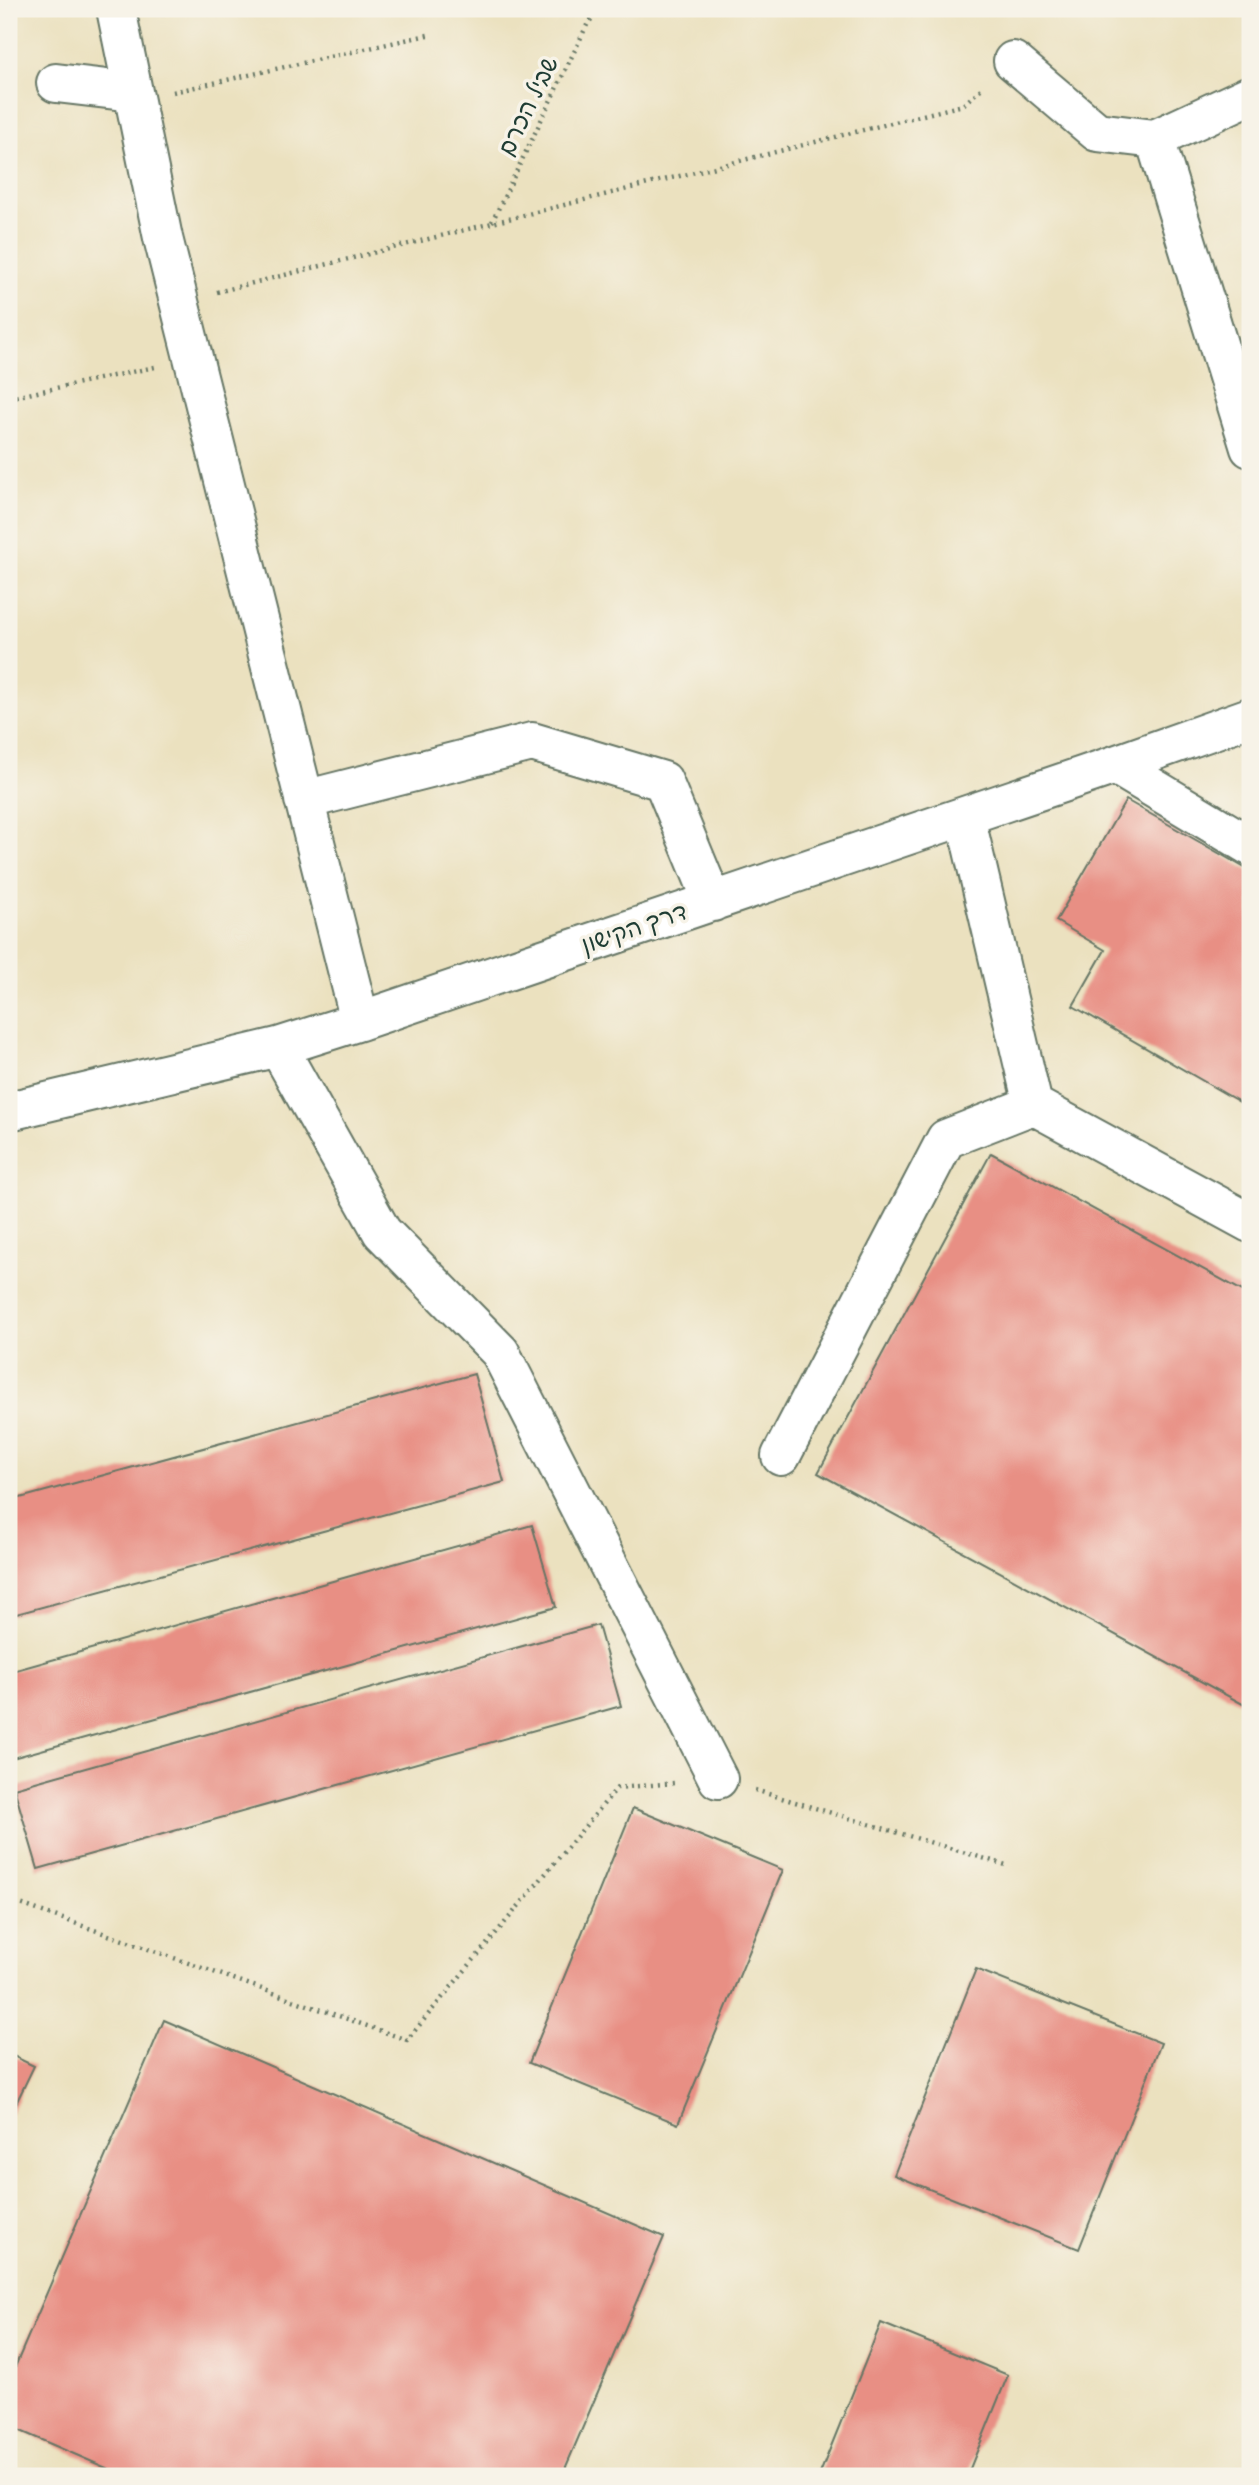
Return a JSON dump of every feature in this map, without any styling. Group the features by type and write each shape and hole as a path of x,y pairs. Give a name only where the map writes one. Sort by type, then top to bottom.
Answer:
{"street":[{"path":"116,9 163,238 360,1021"},
{"path":"1013,61 1097,132 1155,139 1250,95"},
{"path":"56,83 134,96"},
{"path":"1155,139 1250,448"},
{"name":"דרך הקישון","path":"9,1111 278,1047 360,1021 1250,717"},
{"path":"304,800 532,742 663,781 713,901"},
{"path":"1115,765 1250,846"},
{"path":"965,816 1033,1105 1250,1223"},
{"path":"278,1047 382,1232 500,1352 718,1779"},
{"path":"781,1456 946,1139 1033,1105"}],"path":[{"name":"שביל הכרם","path":"492,222 587,23 601,9"},
{"path":"134,96 432,34"},
{"path":"179,301 963,105 1013,61"},
{"path":"9,398 194,358"},
{"path":"9,1900 407,2040 617,1788 718,1779 1006,1865"}],"building":[{"path":"1126,800 1250,871 1250,1108 1073,1006 1105,950 1056,921"},
{"path":"991,1153 1250,1295 1250,1708 818,1473"},
{"path":"474,1374 504,1482 9,1616 9,1501"},
{"path":"532,1525 556,1607 9,1759 9,1672"},
{"path":"598,1625 621,1706 38,1869 14,1788"},
{"path":"633,1808 783,1870 678,2124 529,2063"},
{"path":"976,1969 1161,2043 1079,2249 894,2175"},
{"path":"164,2020 664,2237 562,2476 125,2476 9,2426 9,2381"},
{"path":"9,2054 34,2066 9,2118"},
{"path":"881,2323 1008,2375 967,2476 819,2476"}]}
